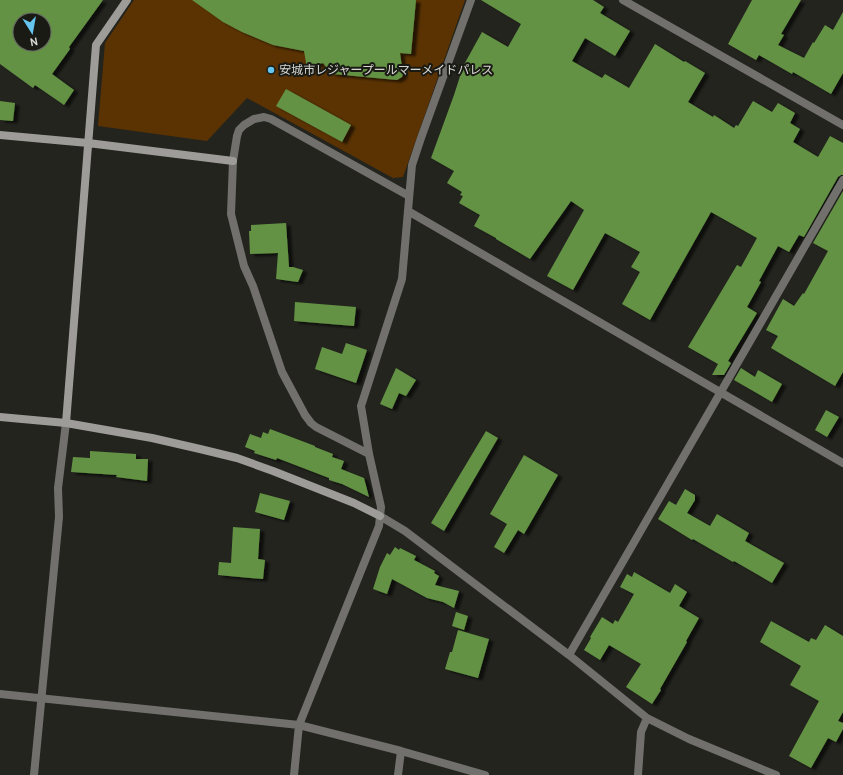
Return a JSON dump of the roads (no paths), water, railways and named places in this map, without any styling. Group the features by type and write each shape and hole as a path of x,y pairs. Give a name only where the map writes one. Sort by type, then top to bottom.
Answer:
{"street":[{"path":"34,775 59,517 58,488 66,423 96,45 127,0"},
{"path":"294,775 299,725 378,526 381,507 368,454 361,406 402,279 412,165 471,0"},
{"path":"623,0 843,125"},
{"path":"368,454 311,423 305,415 282,372 253,286 244,266 231,214 233,161 236,136 244,125 254,119 264,117 271,119 409,196"},
{"path":"0,135 88,143 233,161"},
{"path":"569,655 843,180"},
{"path":"408,211 843,463"},
{"path":"0,417 66,423 152,438 200,449 237,458 354,502 405,531 569,655 647,718 690,740 776,775"},
{"path":"0,694 299,725 401,751 485,775"},
{"path":"638,775 641,732 647,718"},
{"path":"398,775 401,751"}],"place":[{"name":"安城市レジャープールマーメイドパレス","path":"271,70"}]}
